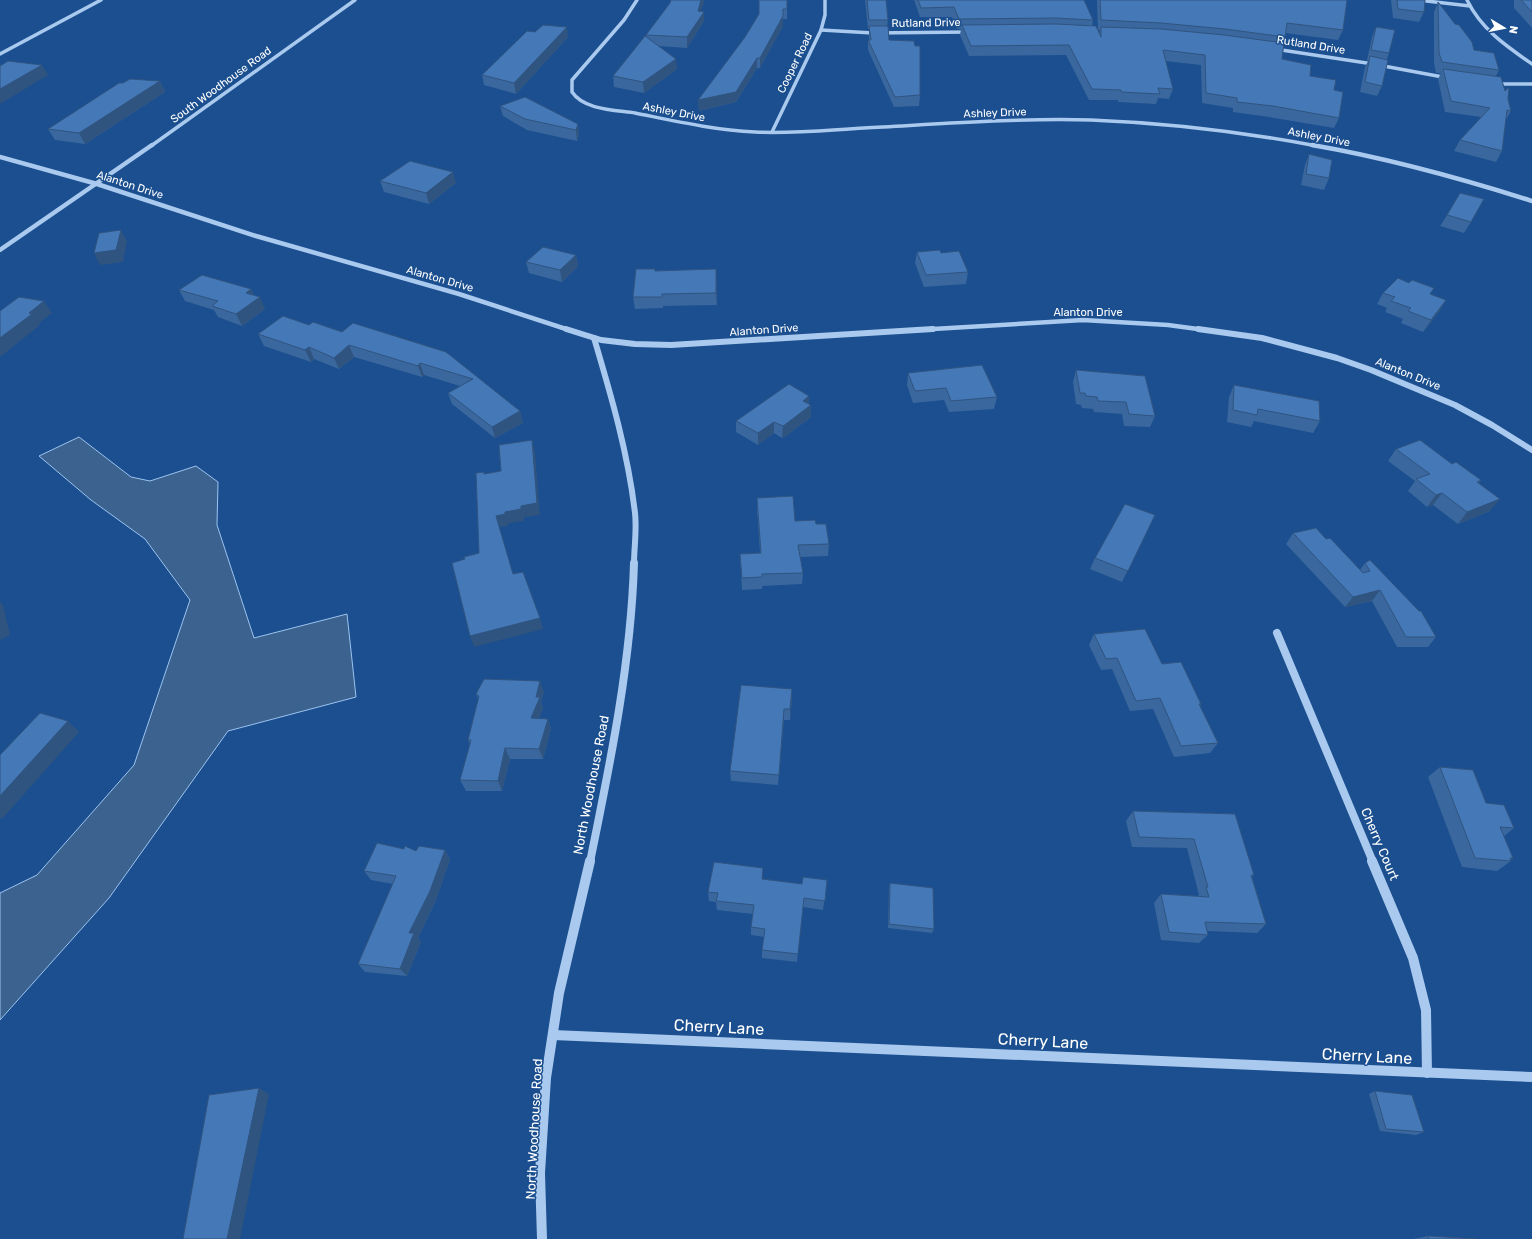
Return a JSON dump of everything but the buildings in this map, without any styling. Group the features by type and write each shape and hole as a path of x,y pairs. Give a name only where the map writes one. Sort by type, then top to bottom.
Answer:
{"street":[{"path":"0,54 101,0"},
{"name":"South Woodhouse Road","path":"0,250 97,184 355,0"},
{"name":"Ashley Drive","path":"637,0 624,20 572,80 571,90 575,96 582,101 702,127 772,132 1044,120 1122,122 1191,127 1298,142 1360,154 1455,177 1532,201"},
{"name":"Cooper Road","path":"772,132 822,30 826,17 825,0"},
{"path":"1418,0 1470,6"},
{"path":"1467,0 1477,17 1496,37 1532,64"},
{"name":"Rutland Drive","path":"822,30 873,33 976,31"},
{"name":"Rutland Drive","path":"1270,48 1450,78"},
{"path":"1490,84 1532,84"},
{"name":"Alanton Drive","path":"0,157 97,184 256,236 459,294 594,338 636,344 671,345 1083,320 1168,325 1262,338 1295,346 1364,367 1413,386 1455,405 1529,445 1532,450"},
{"name":"North Woodhouse Road","path":"542,1239 541,1165 546,1078 559,993 608,774 626,659 633,582 635,514 612,397 594,338"},
{"name":"Cherry Court","path":"1277,633 1413,958 1426,1010 1427,1073"},
{"name":"Cherry Lane","path":"553,1035 1532,1077"}],"water":[{"path":"79,437 131,477 150,481 196,466 218,482 217,525 254,638 347,614 356,697 228,731 109,898 0,1020 0,893 37,875 134,765 190,600 145,539 91,500 39,456"}]}
